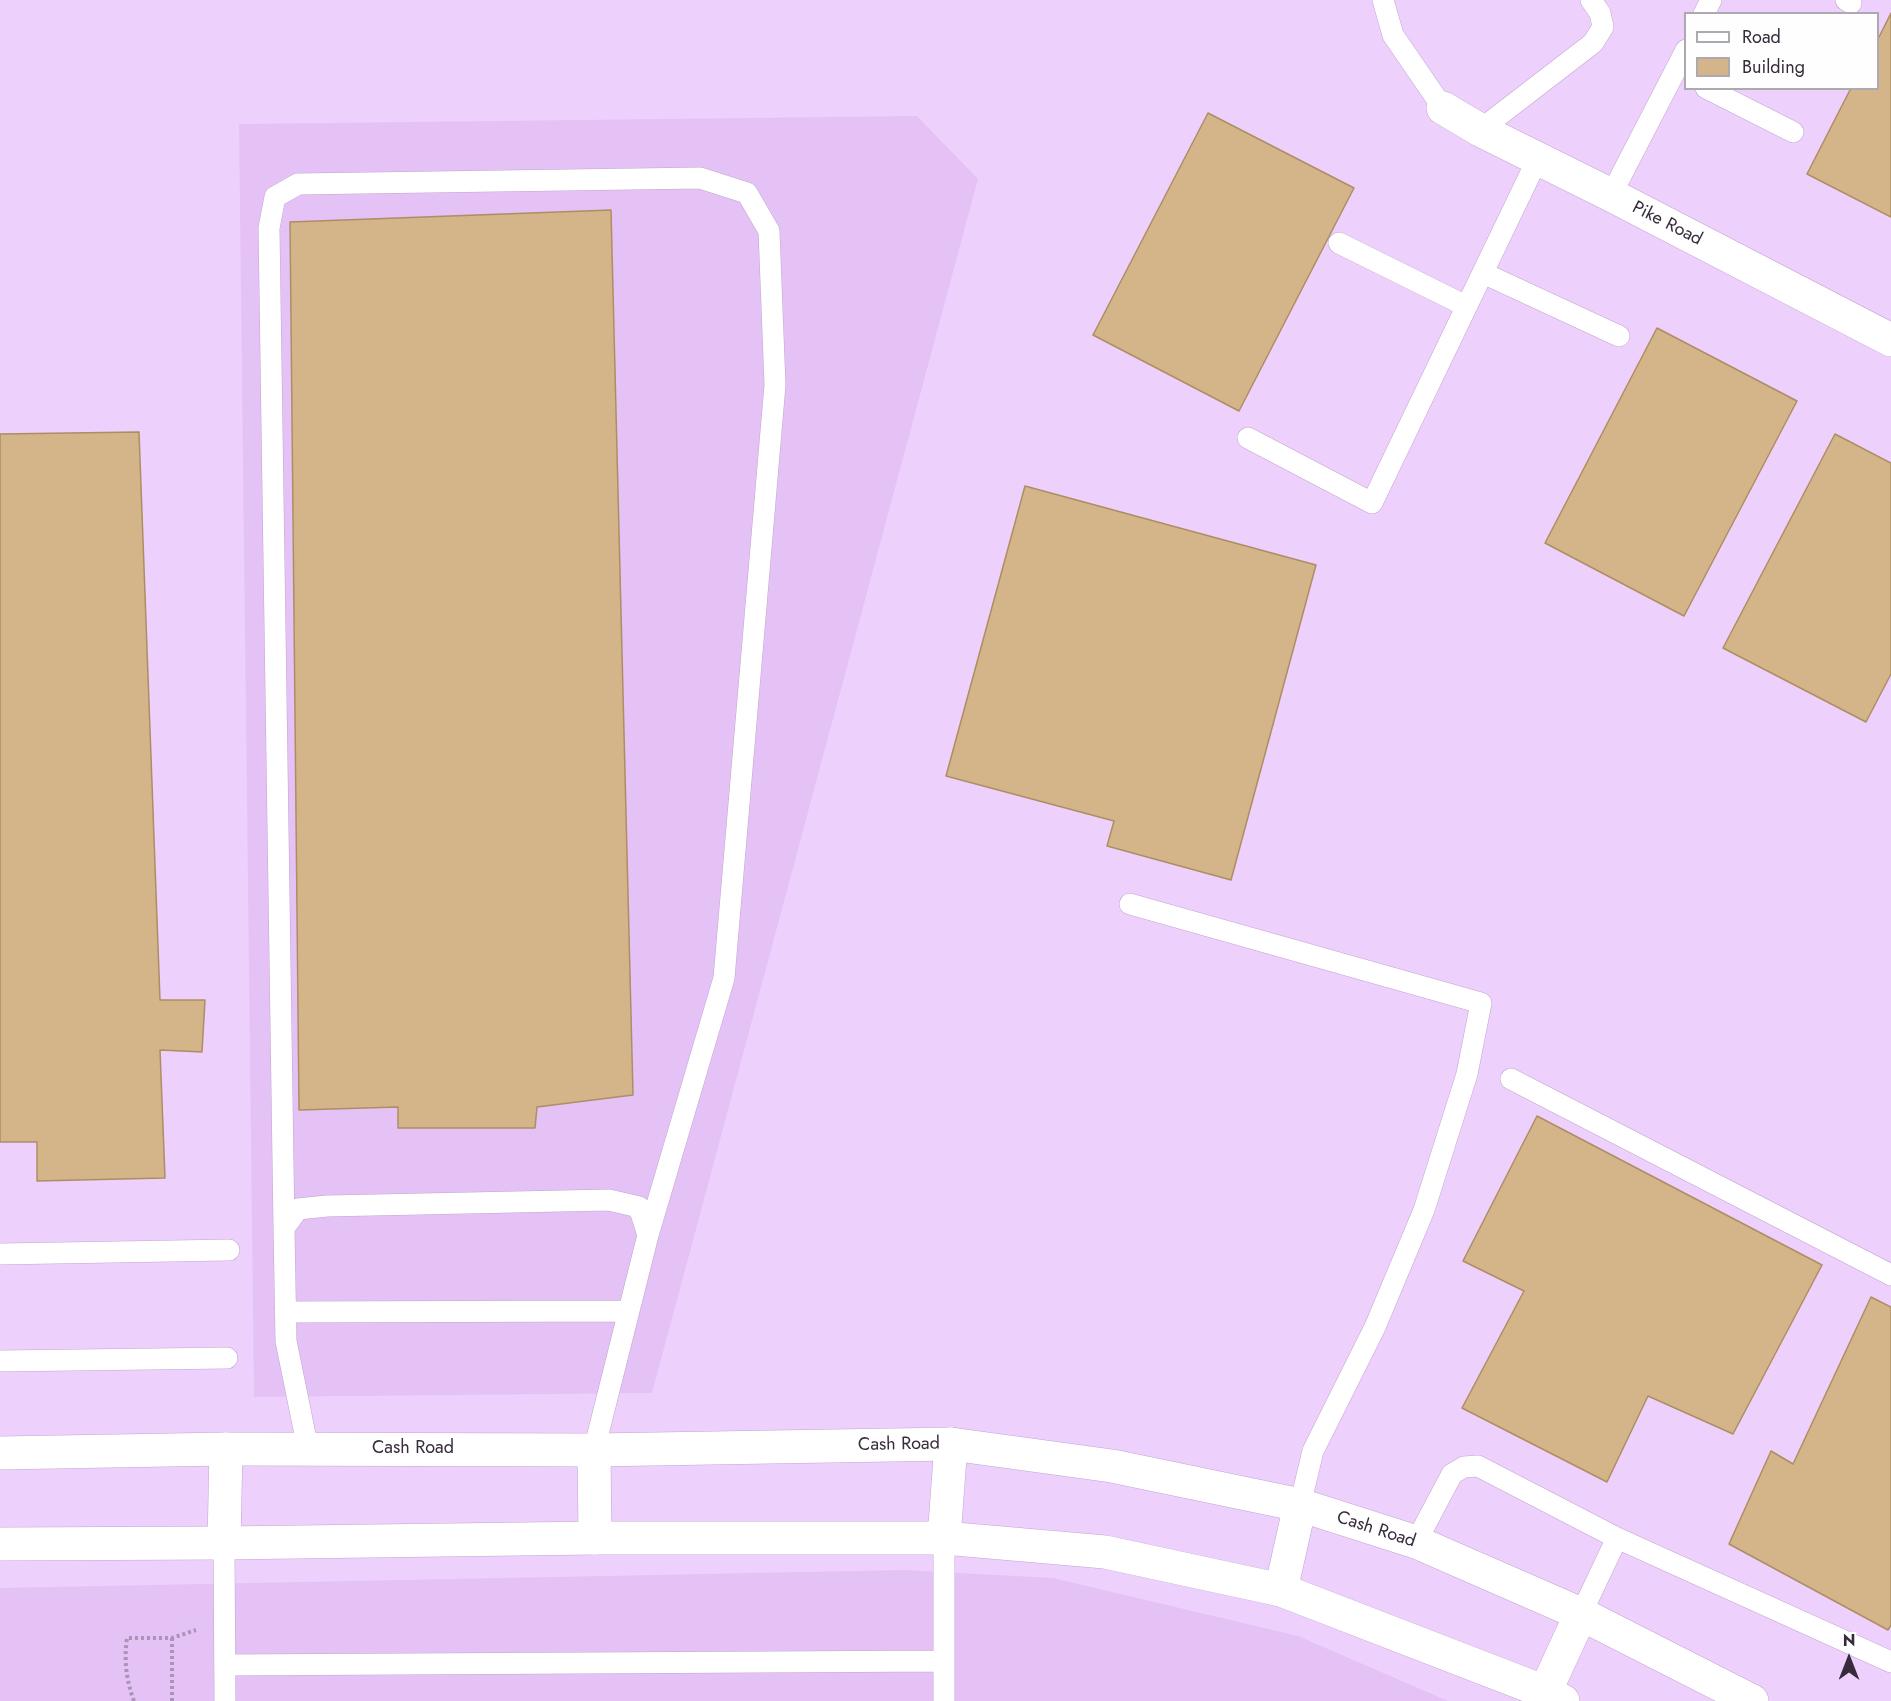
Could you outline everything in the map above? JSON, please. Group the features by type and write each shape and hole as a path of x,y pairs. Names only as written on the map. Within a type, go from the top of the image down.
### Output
{"street":[{"name":"Pike Road","path":"1443,108 1480,130 1891,340"},
{"name":"Cash Road","path":"0,1453 226,1449 594,1450 951,1444 1112,1466 1300,1505 1416,1542 1581,1614 1752,1701"},
{"path":"944,1538 951,1444"},
{"path":"224,1543 226,1449"},
{"path":"594,1450 595,1538"},
{"path":"1281,1590 1300,1505"},
{"path":"0,1544 595,1538 944,1538 1105,1552 1281,1590 1554,1696 1581,1614"}],"lane":[{"path":"1383,0 1393,35 1443,108"},
{"path":"1480,130 1593,43 1603,27 1600,13 1591,0"},
{"path":"1611,195 1680,76 1684,59"},
{"path":"1710,90 1793,132"},
{"path":"1248,438 1372,503 1538,158"},
{"path":"308,1449 286,1341 285,1312 269,228 275,197 298,184 700,178 747,193 769,231 775,385 724,978 648,1234 594,1450"},
{"path":"1339,243 1466,306"},
{"path":"1483,273 1619,336"},
{"path":"1130,904 1481,1003 1467,1074 1424,1210 1375,1327 1313,1451 1300,1505"},
{"path":"1511,1079 1891,1275"},
{"path":"284,1228 298,1209 327,1206 609,1200 639,1207 648,1234"},
{"path":"0,1254 229,1250"},
{"path":"285,1312 628,1311"},
{"path":"0,1361 227,1358"},
{"path":"1416,1542 1452,1474 1464,1467 1478,1466 1617,1538 1891,1662"},
{"path":"944,1538 944,1701"},
{"path":"1581,1614 1617,1538"},
{"path":"224,1543 225,1701"},
{"path":"225,1665 944,1661"}],"path":[{"path":"134,1701 129,1690 125,1659 127,1638 172,1638 205,1627"},
{"path":"172,1638 172,1701"}],"shaded area":[{"path":"917,116 978,179 652,1393 254,1397 239,124"},
{"path":"904,1570 1053,1578 1298,1636 1448,1701 0,1701 0,1588"}],"building":[{"path":"1891,13 1891,217 1807,174 1850,90 1879,90 1879,37"},
{"path":"1208,113 1354,188 1239,411 1093,335"},
{"path":"611,210 633,1095 537,1107 535,1128 398,1128 398,1107 299,1110 290,222"},
{"path":"1657,328 1797,401 1684,616 1545,543"},
{"path":"139,432 160,1000 205,1000 202,1052 160,1050 165,1178 37,1181 37,1142 0,1142 0,434"},
{"path":"1835,434 1891,463 1891,674 1866,722 1723,648"},
{"path":"1025,486 1316,565 1231,880 1107,846 1114,821 946,776"},
{"path":"1537,1116 1822,1265 1733,1434 1648,1396 1607,1482 1462,1408 1524,1291 1463,1261"},
{"path":"1871,1297 1891,1307 1891,1625 1888,1630 1729,1544 1771,1451 1793,1464"}]}
